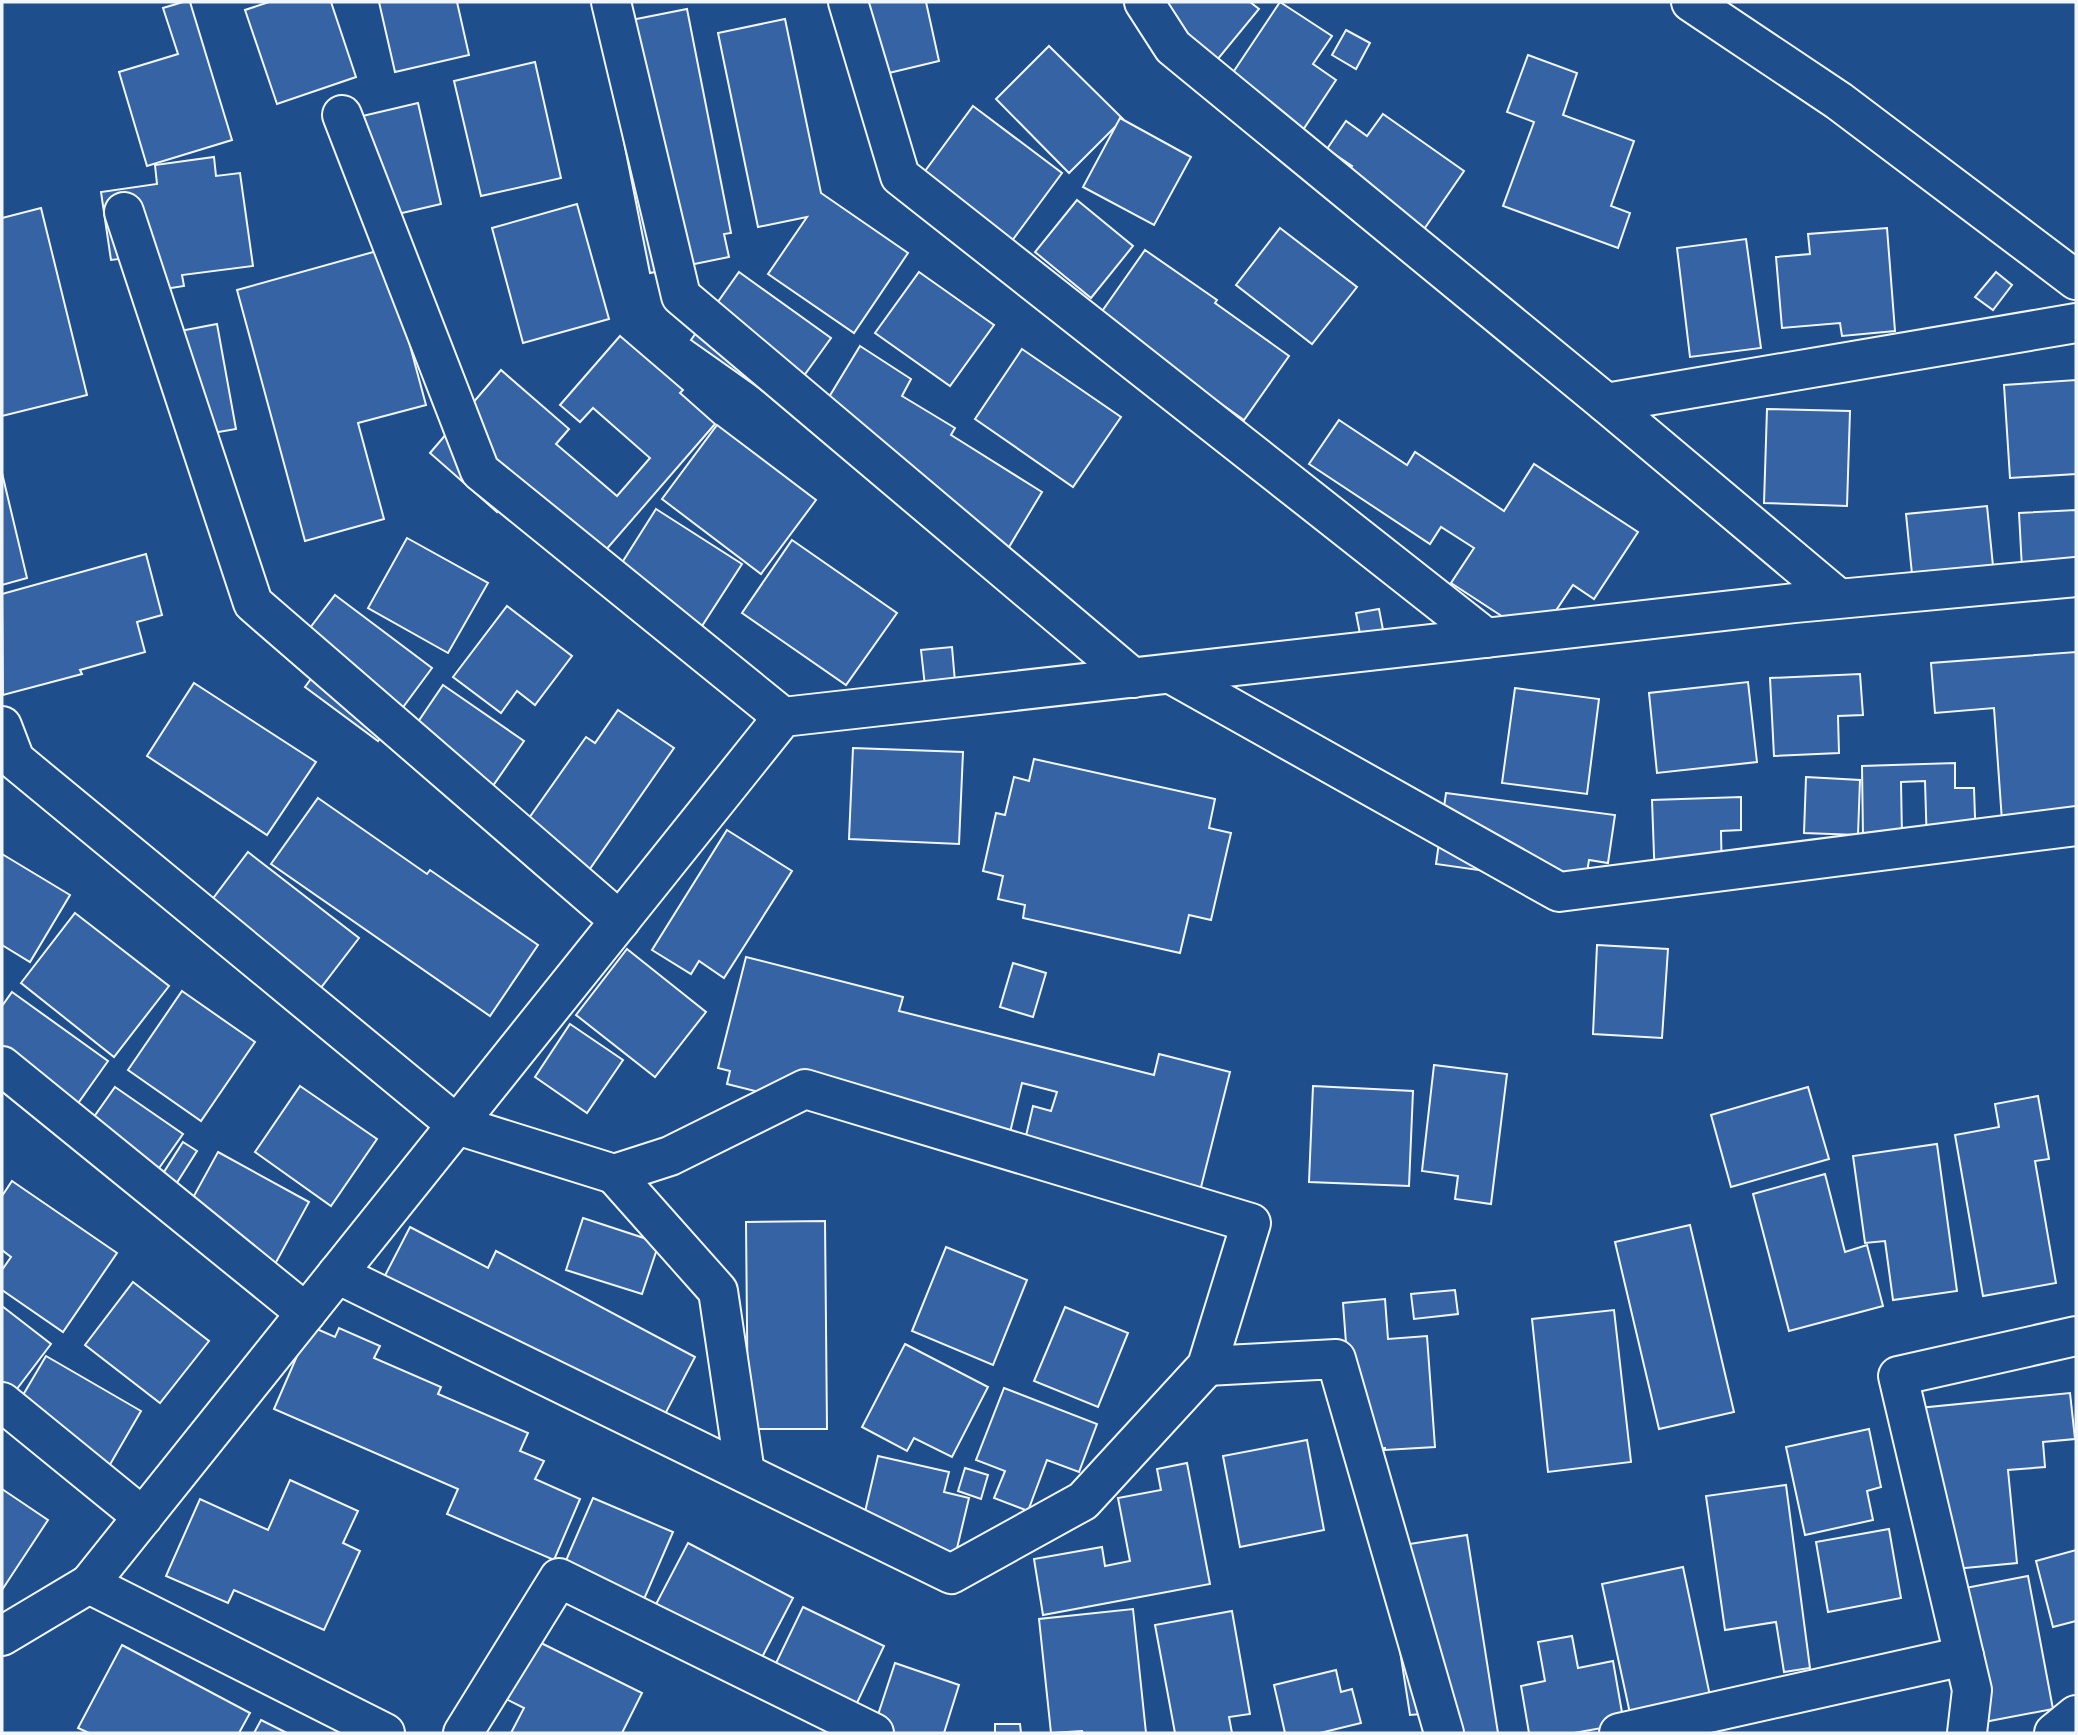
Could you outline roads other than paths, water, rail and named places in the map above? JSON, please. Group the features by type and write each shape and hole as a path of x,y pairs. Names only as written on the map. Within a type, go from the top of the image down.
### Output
{"street":[{"path":"611,2 681,296 1133,678"},
{"path":"848,2 900,176 1486,638"},
{"path":"1144,2 1173,47 1606,403 1838,598"},
{"path":"1691,2 1839,101 2076,280"},
{"path":"342,115 480,471 783,717"},
{"path":"124,212 253,603 620,921"},
{"path":"1606,403 2076,323"},
{"path":"2,1636 89,1584 783,717 1838,598 2076,577"},
{"path":"1171,674 1559,892 2076,827"},
{"path":"2,726 15,760 457,1125 614,1174 718,1291 745,1473"},
{"path":"2,1066 306,1313"},
{"path":"337,1274 951,1574 1083,1501 1208,1366 1251,1223 805,1089 670,1156 614,1174"},
{"path":"1967,1733 1972,1690 1898,1376 2076,1336"},
{"path":"1208,1366 1336,1359 1444,1733"},
{"path":"2,1402 143,1517"},
{"path":"463,1733 558,1578 874,1733"},
{"path":"89,1584 386,1733"},
{"path":"1619,1733 1964,1656"},
{"path":"2054,1733 2076,1715"}]}
